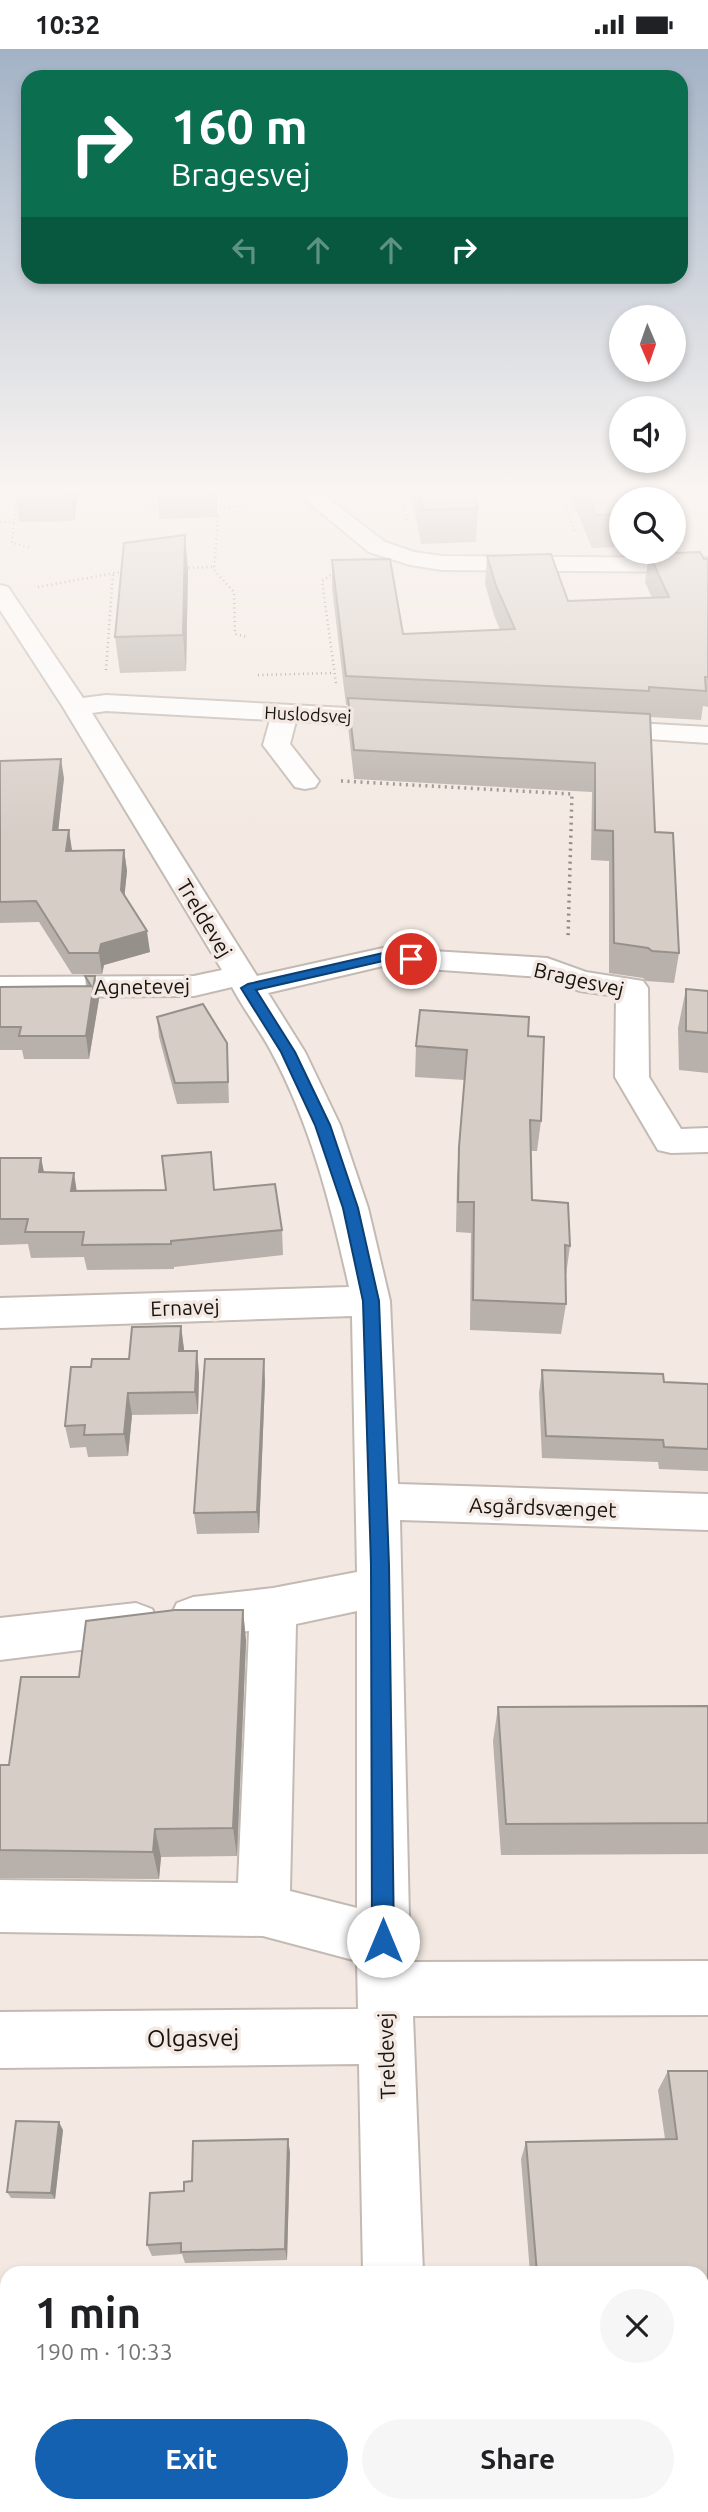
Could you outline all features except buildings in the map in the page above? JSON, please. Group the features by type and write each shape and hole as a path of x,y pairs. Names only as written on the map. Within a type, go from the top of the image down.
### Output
{"street":[{"name":"Treldevej","path":"12,607 91,705 244,982 288,1052 322,1125 350,1208 371,1301 380,1587 384,1989 393,2266"},
{"name":"Huslodsvej","path":"91,705 422,720"},
{"path":"285,713 276,745 305,782"},
{"path":"572,728 708,735"},
{"name":"Bragesvej","path":"244,982 383,957 547,968 580,981 632,988 632,1077 671,1142 708,1140"},
{"name":"Agnetevej","path":"0,987 194,986 244,982"},
{"name":"Ernavej","path":"0,1313 371,1301"},
{"name":"Asgårdsvænget","path":"378,1501 708,1512"},
{"path":"0,1639 273,1608 380,1587"},
{"path":"263,1910 273,1608"},
{"path":"0,1906 263,1910 384,1989 708,1988"},
{"name":"Olgasvej","path":"0,2040 384,1989"}],"path":[{"path":"91,705 104,692 110,607"},
{"path":"234,607 235,634 248,637"},
{"path":"325,607 340,716"},
{"path":"248,675 334,673"},
{"path":"305,782 343,781 572,794 567,961 559,973"}],"route":[{"path":"383,1941 380,1565 371,1301 350,1208 322,1125 288,1052 248,988 383,957 411,959"}]}
